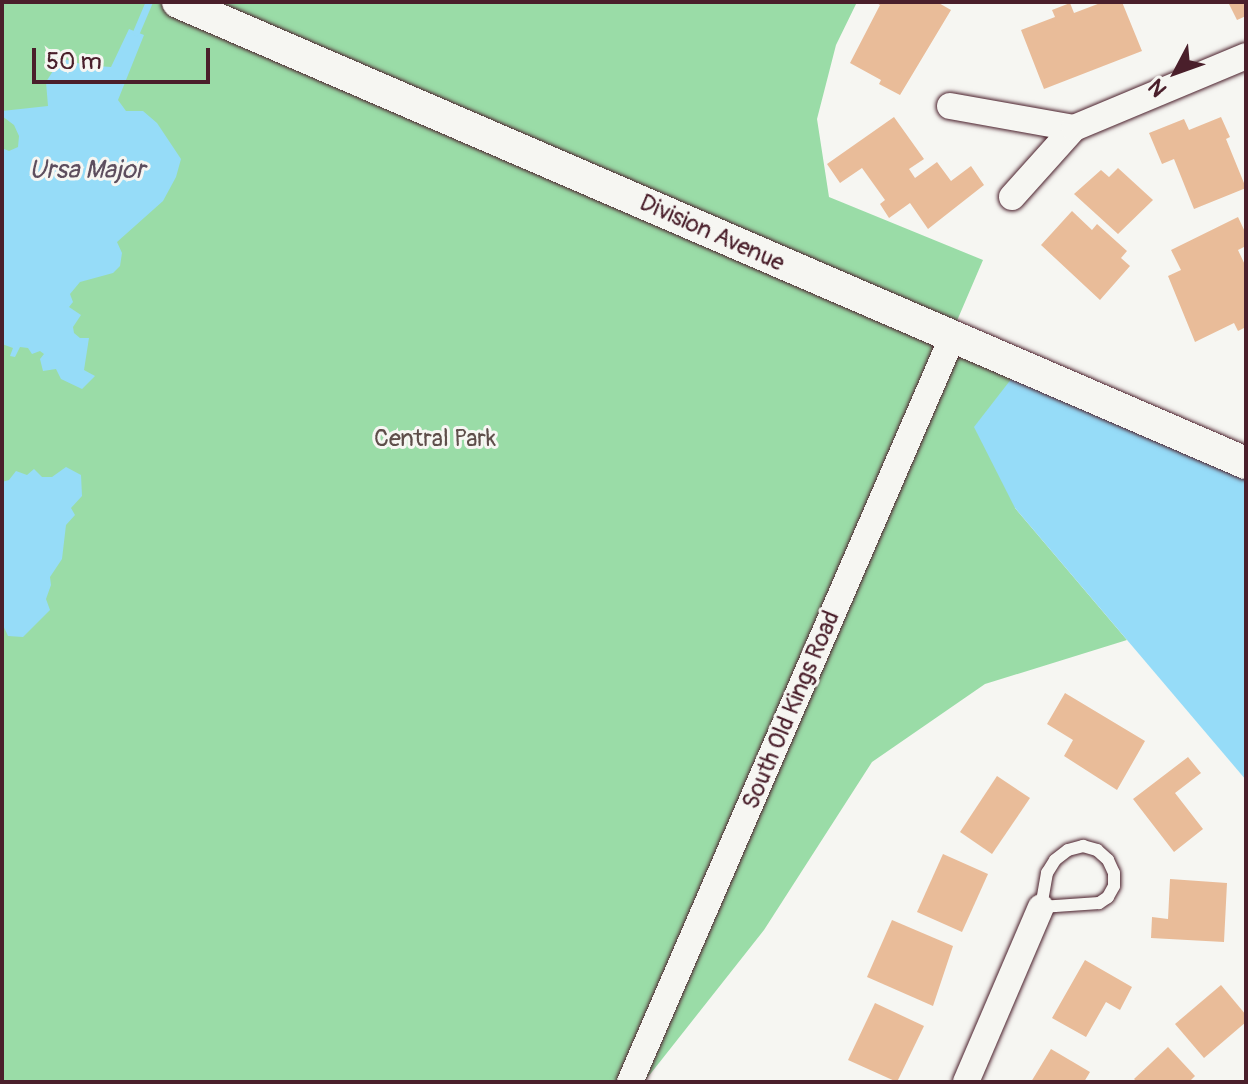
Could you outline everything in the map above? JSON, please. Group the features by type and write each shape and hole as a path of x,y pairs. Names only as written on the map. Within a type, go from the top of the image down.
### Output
{"street":[{"name":"Division Avenue","path":"178,2 1246,463"},
{"path":"1012,197 1074,128 1245,59"},
{"path":"950,106 1074,128"},
{"name":"South Old Kings Road","path":"630,1082 952,338"},
{"path":"966,1082 1041,907"}],"lane":[{"path":"1083,846 1097,850 1108,860 1114,873 1114,886 1108,897 1099,903 1041,907 1047,873 1055,860 1068,850 1083,846"}],"green space":[{"name":"Central Park","path":"2,2 857,2 836,45 817,119 829,197 983,260 631,1082 2,1082"},
{"path":"958,355 1012,378 1015,508 1127,640 985,684 872,762 764,930 644,1082"}],"water":[{"name":"Ursa Major","path":"129,29 144,35 118,100 126,111 143,111 157,123 181,159 176,177 163,201 117,242 122,253 120,266 113,273 80,282 70,294 73,302 69,307 81,315 73,327 74,333 80,338 89,338 84,370 95,376 82,389 61,379 56,369 43,371 40,359 44,354 40,351 32,354 28,348 20,347 15,357 10,356 13,348 2,344 2,148 9,151 18,147 19,136 14,125 2,116 2,111 48,106 46,82 61,58 84,65 111,67"},
{"path":"1012,378 1246,478 1246,780 1015,508 974,427"},
{"path":"66,467 81,475 82,496 71,508 75,515 66,525 62,559 50,577 51,585 46,599 50,610 23,637 8,636 2,623 2,482 9,480 16,471 27,475 34,469 42,477 52,477"}],"building":[{"path":"875,2 937,2 951,10 900,95 850,63 880,5"},
{"path":"1103,2 1122,2 1142,51 1044,89 1021,30 1055,17 1052,10 1070,3 1074,13"},
{"path":"1228,2 1246,2 1246,16 1237,20"},
{"path":"894,117 924,159 909,169 915,178 937,162 951,181 971,166 984,185 928,229 910,203 889,218 880,204 885,200 862,168 840,183 827,164"},
{"path":"1221,117 1230,137 1226,139 1246,188 1194,209 1174,159 1162,164 1149,133 1184,119 1189,130"},
{"path":"1118,168 1153,200 1118,234 1074,194 1101,170 1109,177"},
{"path":"1072,211 1092,230 1097,224 1127,251 1121,258 1130,266 1100,300 1041,245"},
{"path":"1238,217 1246,234 1246,246 1238,250 1246,267 1246,327 1238,331 1234,323 1195,342 1168,276 1181,270 1171,250"},
{"path":"1065,693 1145,741 1117,790 1064,756 1073,740 1047,724"},
{"path":"1188,757 1201,773 1175,793 1203,829 1174,852 1133,799"},
{"path":"997,776 1030,798 992,854 960,832"},
{"path":"943,854 988,874 962,932 917,912"},
{"path":"1170,879 1227,883 1224,942 1151,938 1152,917 1168,919"},
{"path":"892,920 953,946 933,1006 867,977"},
{"path":"1085,960 1132,987 1120,1010 1106,1002 1086,1037 1052,1018"},
{"path":"1221,985 1246,1015 1246,1022 1204,1058 1175,1024"},
{"path":"875,1003 924,1026 897,1082 848,1060"},
{"path":"1168,1047 1195,1076 1189,1082 1137,1082 1134,1079"},
{"path":"1051,1049 1090,1072 1084,1082 1031,1082"}],"waterway":[{"path":"136,32 149,2"}]}
